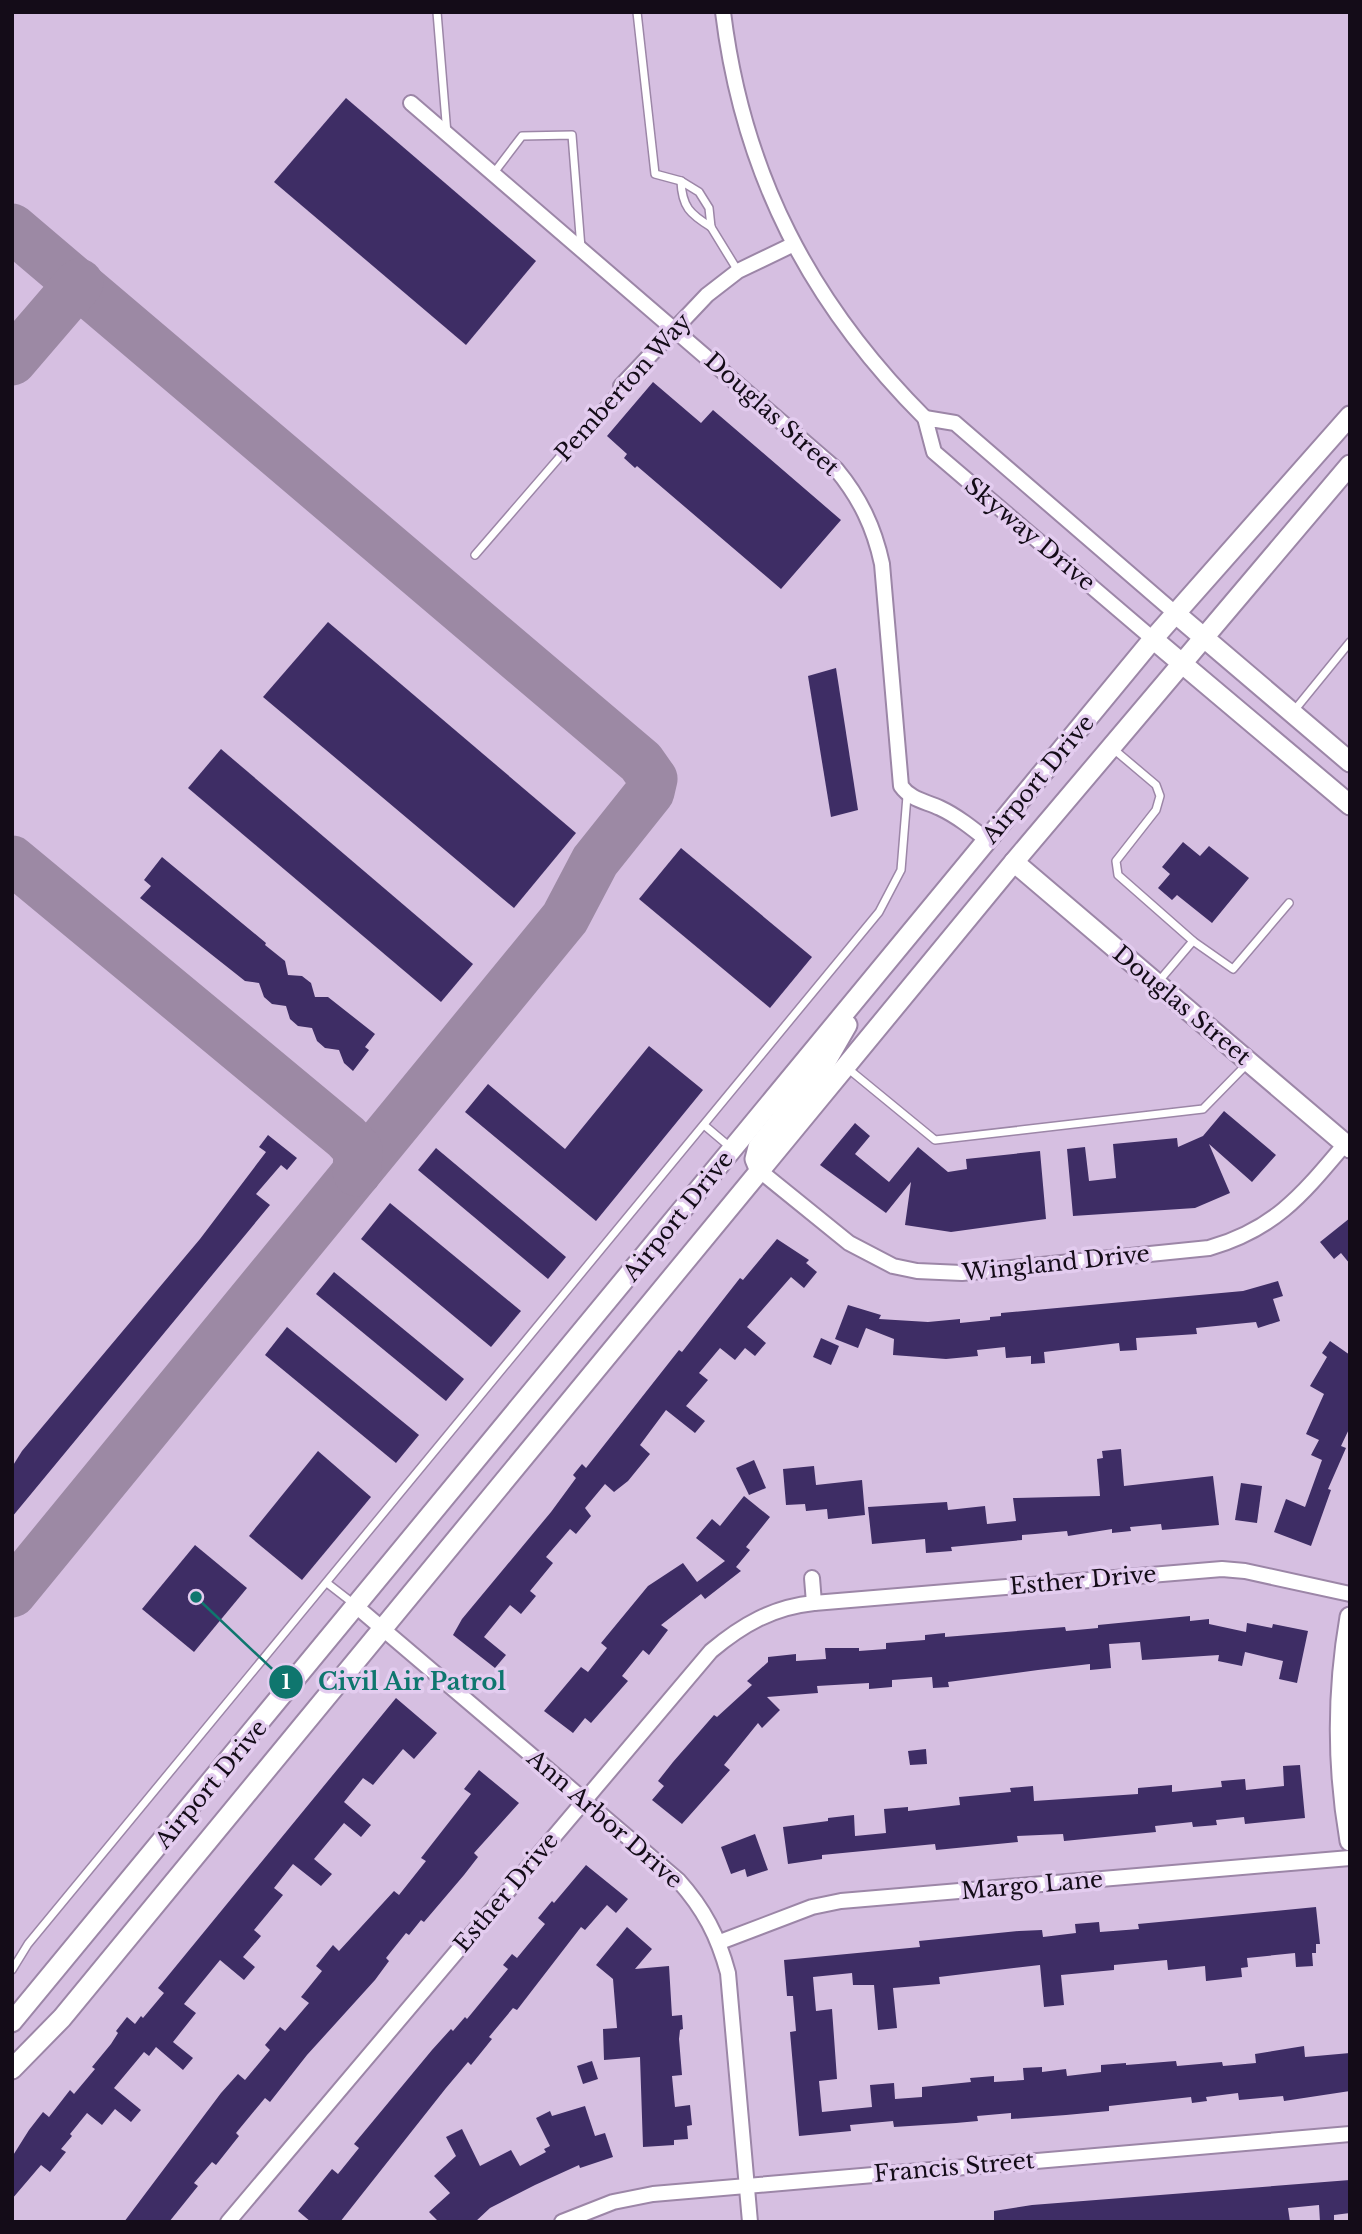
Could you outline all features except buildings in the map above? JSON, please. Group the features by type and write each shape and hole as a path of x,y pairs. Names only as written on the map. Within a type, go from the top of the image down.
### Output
{"main road":[{"name":"Airport Drive","path":"12,2022 1153,639 1350,416"},
{"name":"Airport Drive","path":"12,2069 62,2018 1014,862 1350,465"},
{"path":"1175,613 1350,762"},
{"path":"1153,639 1350,805"},
{"name":"Douglas Street","path":"1014,862 1348,1146"},
{"path":"760,1171 755,1159 758,1147 824,1065 865,990"},
{"path":"1350,1617 1340,1706 1344,1804 1350,1840"}],"street":[{"name":"Skyway Drive","path":"723,12 735,86 746,127 771,197 792,245 851,337 925,418 934,452 1153,639"},
{"name":"Douglas Street","path":"411,103 582,253 674,328 836,468 865,510 882,564 898,775 907,796"},
{"name":"Pemberton Way","path":"621,386 707,295 738,271 792,245"},
{"name":"Skyway Drive","path":"925,418 955,423 1175,613"},
{"path":"907,796 939,807 966,823 987,840"},
{"name":"Wingland Drive","path":"760,1171 849,1243 871,1257 917,1271 962,1273 1209,1248 1237,1240 1282,1214 1348,1146"},
{"name":"Esther Drive","path":"228,2222 711,1651 754,1620 778,1610 814,1603 1222,1569 1245,1571 1350,1594"},
{"path":"812,1578 814,1603"},
{"name":"Ann Arbor Drive","path":"357,1607 678,1880 702,1909 720,1942 728,1972 750,2222"},
{"name":"Margo Lane","path":"720,1942 813,1907 841,1901 1350,1858"},
{"name":"Francis Street","path":"562,2222 613,2202 653,2194 1350,2134"}],"lane":[{"path":"437,12 447,135"},
{"path":"637,12 655,174 681,181 699,192 709,208 711,227 738,271"},
{"path":"493,174 522,136 572,135 582,253"},
{"path":"681,181 682,201 689,214 711,227"},
{"name":"Pemberton Way","path":"475,555 621,386"},
{"path":"1292,713 1350,642"},
{"path":"1111,747 1156,785 1160,796 1156,810 1116,861 1118,875 1193,941 1233,969 1289,903"},
{"path":"12,1970 28,1944 879,912 901,870 907,796"},
{"path":"1156,984 1193,941"},
{"path":"846,1067 936,1140 1203,1109 1249,1062"},
{"path":"704,1125 733,1150"},
{"path":"327,1583 357,1607"}],"taxiway":[{"path":"12,228 641,762 653,779 650,792 595,861 565,918 12,1593"},
{"path":"12,361 79,283"},
{"path":"12,860 346,1137 358,1150 357,1172"}],"place":[{"name":"Civil Air Patrol","path":"196,1597"}]}
